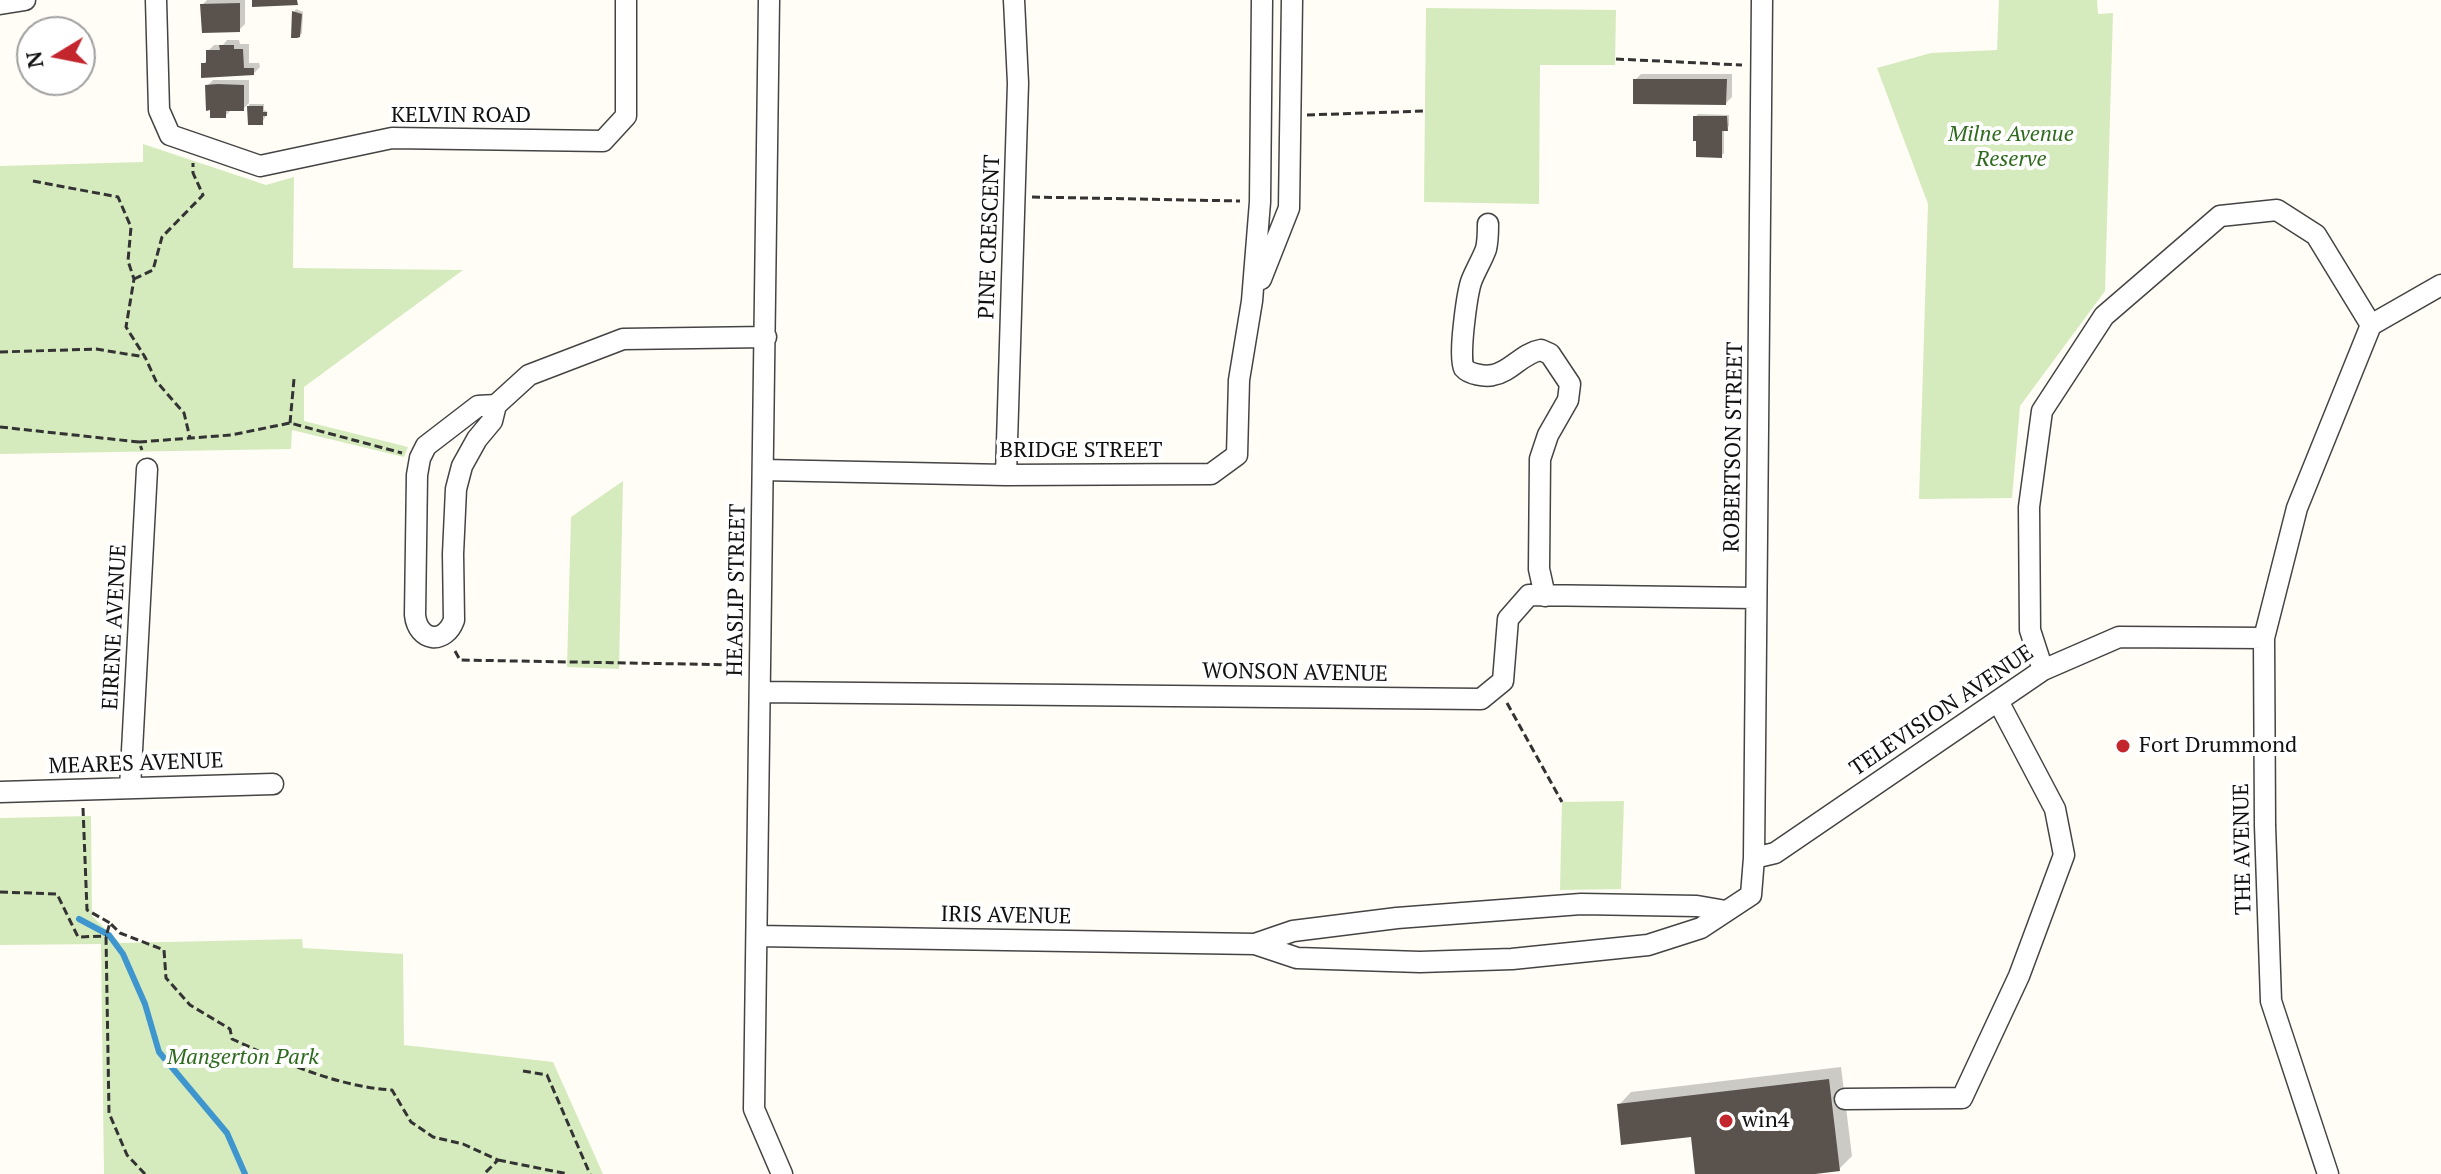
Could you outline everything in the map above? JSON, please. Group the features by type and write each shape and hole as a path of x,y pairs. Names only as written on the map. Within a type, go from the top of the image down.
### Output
{"street":[{"path":"0,4 25,0"},
{"name":"KELVIN ROAD","path":"156,0 159,110 170,135 260,166 392,138 603,141 626,116 626,0"},
{"name":"HEASLIP STREET","path":"769,0 754,1109 782,1174"},
{"name":"PINE CRESCENT","path":"1006,475 1018,83 1014,0"},
{"name":"BRIDGE STREET","path":"763,470 1006,475 1211,474 1237,455 1239,380 1252,301 1260,202 1262,0"},
{"name":"BRIDGE STREET","path":"1252,301 1289,208 1292,0"},
{"name":"ROBERTSON STREET","path":"1751,895 1759,502 1762,0"},
{"path":"2043,670 2030,630 2029,522 2042,411 2104,316 2220,216 2277,210 2316,235 2371,325 2441,285"},
{"path":"1488,224 1485,252 1472,278 1468,295 1462,354 1465,369 1495,375 1523,356 1541,350 1550,354 1570,384 1568,400 1548,435 1540,459 1539,569 1545,596"},
{"name":"THE AVENUE","path":"2328,1174 2271,1001 2265,825 2264,638 2297,508 2371,325"},
{"path":"496,405 478,406 426,446 420,458 417,475 416,625 428,636 438,637 446,633 454,620 456,489 462,466 477,439 492,421 496,405 529,375 623,339 766,337"},
{"name":"EIRENE AVENUE","path":"130,788 147,469"},
{"path":"1498,685 1503,681 1508,619 1529,595 1755,598"},
{"name":"TELEVISION AVENUE","path":"1754,858 1775,853 2043,670 2119,637 2264,638"},
{"name":"WONSON AVENUE","path":"760,692 1481,699 1498,685"},
{"path":"1845,1099 1962,1098 2019,976 2064,855 2055,809 1998,701"},
{"name":"MEARES AVENUE","path":"0,792 273,784"},
{"name":"IRIS AVENUE","path":"757,936 1255,944 1297,958 1420,962 1512,959 1648,945 1701,928 1751,895"},
{"name":"IRIS AVENUE","path":"1255,944 1293,931 1382,920 1581,904 1697,906 1726,911"}],"path":[{"path":"1616,59 1762,66"},
{"path":"1291,115 1425,111"},
{"path":"134,279 153,270 162,237 203,195 193,173 193,143"},
{"path":"33,181 118,197 131,227 128,261 134,279 126,327 156,381 184,413 190,438"},
{"path":"1016,197 1260,202"},
{"path":"0,352 96,349 145,357"},
{"path":"290,423 294,379"},
{"path":"0,427 139,442 231,435 290,423 420,458"},
{"path":"139,442 147,469"},
{"path":"446,633 460,660 760,666"},
{"path":"1498,685 1562,802"},
{"path":"82,789 87,910 110,923 120,933 164,950 166,978 190,1005 230,1029 232,1039 302,1070 392,1090 411,1122 433,1137 463,1144 498,1160 568,1174"},
{"path":"0,892 57,894 78,937 106,936"},
{"path":"110,923 106,936 109,1113 127,1155 145,1174"},
{"path":"523,1071 547,1075 590,1174"},
{"path":"484,1174 498,1160"}],"green space":[{"name":"Milne Avenue Reserve","path":"1999,0 2097,0 2098,14 2113,13 2105,291 2020,406 2012,498 1919,499 1928,204 1877,68 1931,53 1997,50"},
{"path":"1426,8 1616,10 1615,65 1540,65 1539,204 1424,202"},
{"path":"143,144 266,185 294,177 293,268 463,270 304,387 304,421 408,447 404,457 292,430 291,449 0,454 0,166 143,162"},
{"path":"623,481 619,669 567,667 571,517"},
{"path":"1624,801 1621,889 1560,890 1562,802"},
{"name":"Mangerton Park","path":"91,816 92,916 120,943 302,939 303,948 403,954 404,1045 553,1062 603,1174 104,1174 101,944 0,945 0,818"}],"building":[{"path":"252,0 297,0 298,5 252,7"},
{"path":"240,3 240,32 202,33 200,4"},
{"path":"292,11 302,14 300,37 297,38 291,38"},
{"path":"219,45 234,45 234,49 243,49 244,68 254,68 254,75 201,78 201,63 206,63 206,50 220,50"},
{"path":"1633,79 1727,79 1726,105 1633,104"},
{"path":"205,85 244,85 244,111 226,111 226,118 210,118 210,110 206,111"},
{"path":"247,106 263,106 267,116 263,116 263,125 248,125"},
{"path":"1693,116 1727,116 1728,131 1722,131 1722,158 1696,157"},
{"name":"win4","path":"1829,1079 1840,1171 1815,1174 1695,1174 1691,1137 1621,1145 1617,1104"}],"waterway":[{"path":"79,919 109,935 123,954 145,1004 159,1052 227,1133 245,1174"}],"place":[{"name":"Fort Drummond","path":"2123,746"},
{"name":"win4","path":"1726,1121"}]}
